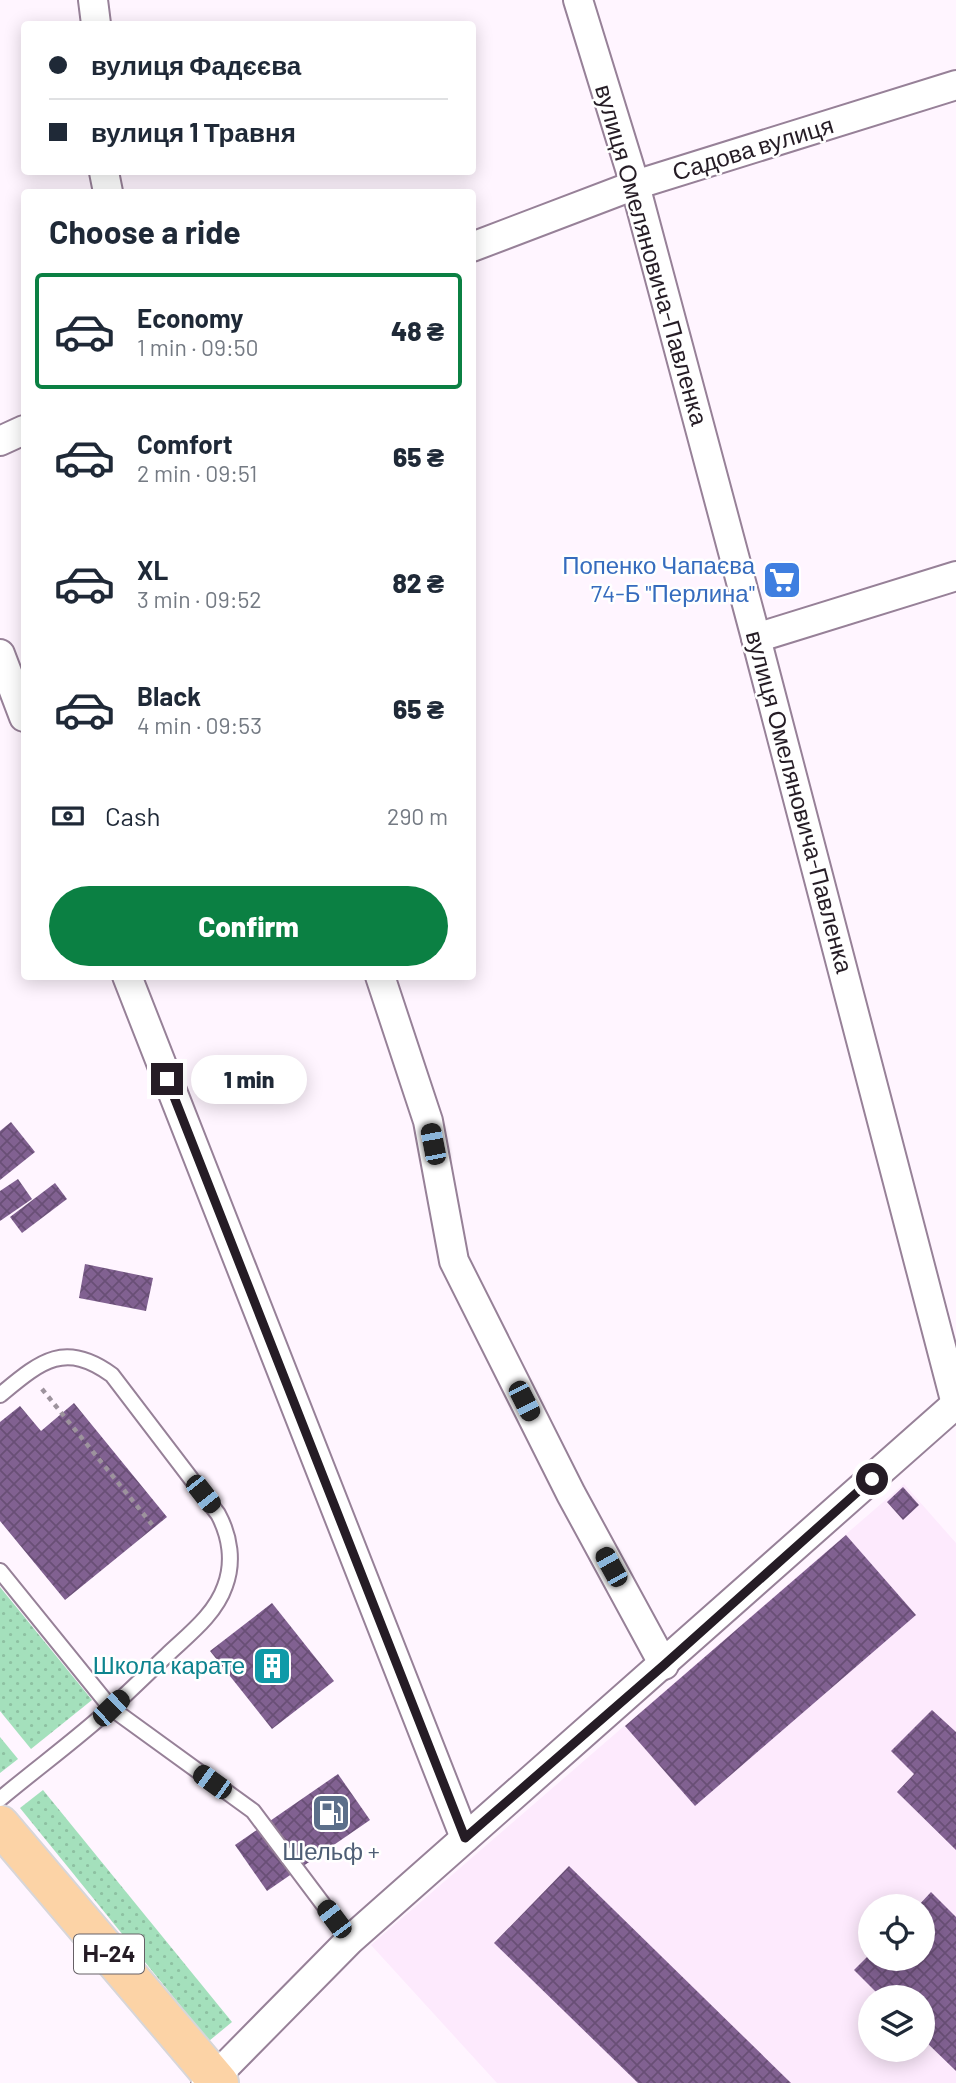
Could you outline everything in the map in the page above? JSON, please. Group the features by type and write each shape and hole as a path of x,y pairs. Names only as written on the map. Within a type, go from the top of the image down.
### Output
{"main road":[{"name":"Н-24","path":"0,1825 213,2081"}],"street":[{"path":"93,0 96,21"},
{"name":"вулиця Омеляновича-Павленка","path":"578,0 635,185 956,1404"},
{"name":"Садова вулиця","path":"476,245 635,185 956,85"},
{"path":"0,441 21,431"},
{"path":"756,638 956,576"},
{"path":"0,654 21,709"},
{"path":"129,980 465,1838"},
{"path":"381,980 428,1121 454,1261 571,1494 664,1665"},
{"path":"213,2081 350,1940 956,1404"}],"lane":[{"path":"0,1395 35,1367 54,1359 75,1357 95,1363 112,1375 218,1514 225,1527 230,1556 229,1571 219,1600 200,1623 111,1708 0,1799"},
{"path":"0,1571 111,1708 253,1811 350,1940"}],"path":[{"path":"28,1372 154,1527"}],"shaded area":[{"path":"904,1484 956,1543 956,2083 497,2083 371,1945"}],"green space":[{"path":"0,1587 92,1700 31,1749 0,1711"},
{"path":"0,1737 18,1759 0,1773"},
{"path":"43,1790 232,2022 209,2041 20,1808"}],"building":[{"path":"11,1122 35,1152 0,1180 0,1131"},
{"path":"18,1179 32,1199 0,1221 0,1191"},
{"path":"55,1183 67,1199 22,1233 10,1217"},
{"path":"85,1264 153,1278 146,1311 79,1298"},
{"path":"74,1403 167,1517 65,1600 0,1521 0,1422 20,1406 41,1431"},
{"path":"903,1487 919,1505 903,1520 887,1502"},
{"path":"846,1535 916,1615 695,1806 625,1726"},
{"name":"Школа карате","path":"272,1603 334,1681 272,1729 210,1651"},
{"path":"932,1710 956,1732 956,1850 897,1792 914,1774 891,1751"},
{"path":"338,1774 370,1820 267,1891 235,1845"},
{"path":"569,1866 791,2083 638,2083 494,1943"},
{"path":"935,1896 956,1917 956,2071 935,2051 935,1985 869,1985 854,1970 858,1966 858,1971 935,1971"}],"place":[{"name":"Попенко Чапаєва 74-Б \"Перлина\"","path":"782,580"},
{"name":"Школа карате","path":"272,1666"},
{"name":"Шельф +","path":"331,1813"}],"route":[{"path":"167,1079 465,1838 872,1479"}]}
